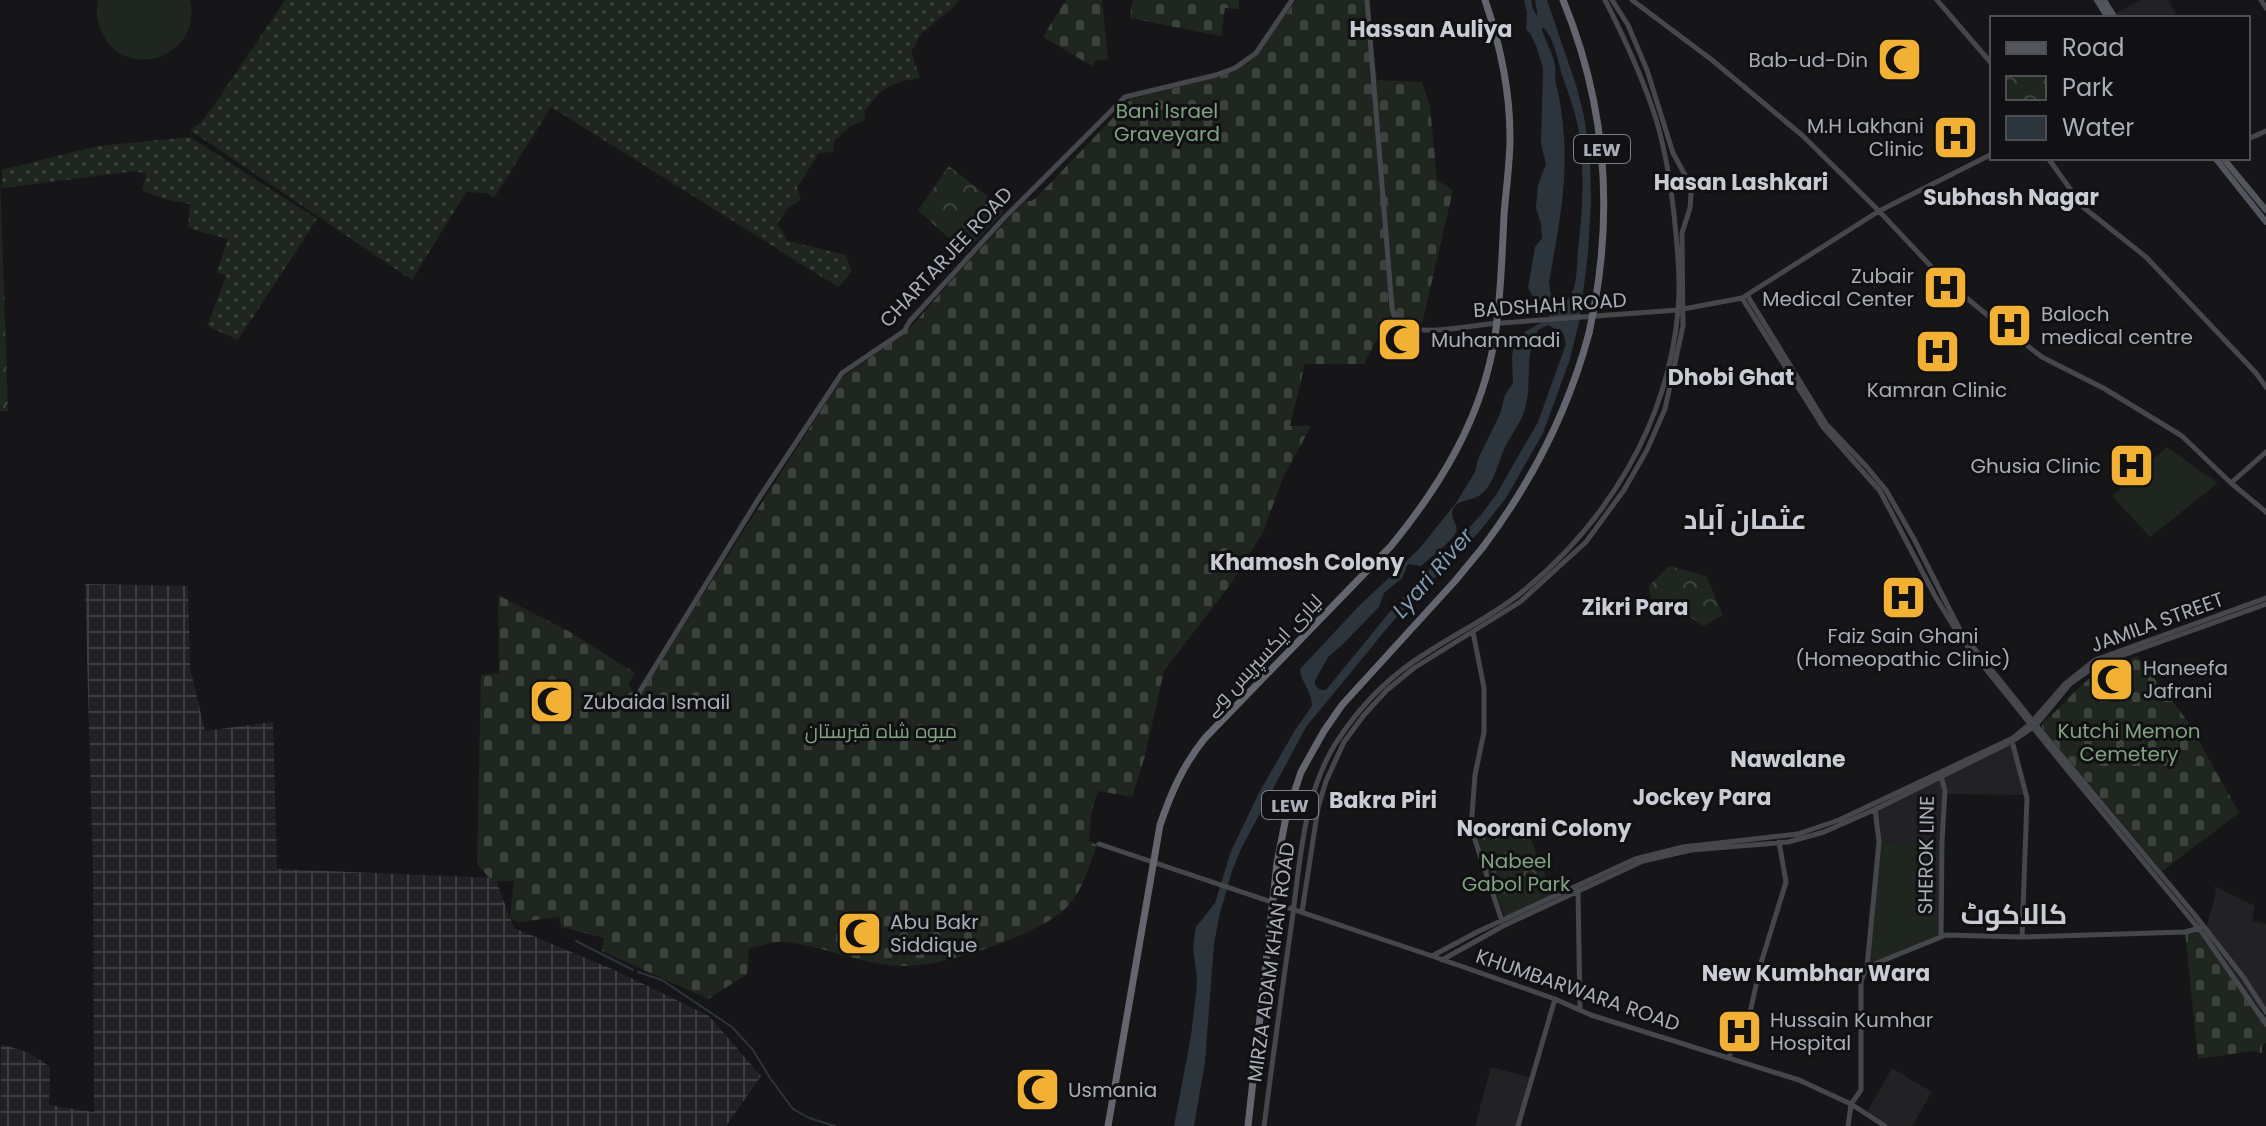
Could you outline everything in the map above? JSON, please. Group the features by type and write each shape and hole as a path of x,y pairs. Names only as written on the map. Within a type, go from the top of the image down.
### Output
{"highway":[{"name":"لیاری ایکسپریس وے","path":"1108,1126 1160,825 1181,773 1205,738 1391,546 1418,513 1462,440 1476,405 1495,339 1510,138 1503,67 1485,0"},
{"name":"LEW","path":"1248,1126 1277,863 1286,817 1301,772 1342,705 1455,581 1509,510 1550,439 1570,393 1589,333 1604,227 1602,149 1587,69 1563,0"}],"main road":[{"name":"CHARTARJEE ROAD","path":"637,696 757,501 842,373 904,331 1005,217 1125,97 1235,68 1256,53 1292,0"},
{"name":"BADSHAH ROAD","path":"1367,0 1392,308 1397,325 1416,330 1681,310 1744,296 1879,211 1990,155"},
{"name":"MIRZA ADAM KHAN ROAD","path":"1264,1126 1310,806 1335,745 1363,707 1397,674 1513,599 1557,560 1591,523 1621,481 1650,426 1668,367 1681,310 1671,187 1653,110 1629,46 1605,0"},
{"name":"MIRZA ADAM KHAN ROAD","path":"1302,912 1318,808 1326,781 1344,742 1365,713 1397,681 1520,602 1586,542 1617,501 1647,450 1665,409 1681,343 1682,233 1690,208 1689,185 1673,153 1662,113 1628,25 1612,0"},
{"path":"1632,0 1771,108 1818,150 1941,277 1991,318 2042,357 2105,389 2182,436 2266,512"},
{"path":"1937,0 1990,62"},
{"path":"2261,0 2266,8"},
{"path":"2049,160 2083,207 2146,257 2266,387"},
{"path":"2217,160 2266,222"},
{"path":"2225,160 2266,210"},
{"path":"1744,296 1823,427 1880,491 1960,637 2237,969 2266,1012"},
{"path":"2231,483 2266,452"},
{"name":"JAMILA STREET","path":"2033,724 2060,689 2087,665 2104,656 2266,601"},
{"path":"1473,632 1484,688 1484,732 1475,775 1471,828 1502,923"},
{"path":"1432,956 1648,854 1683,847 1779,840 1875,806 2012,741 2033,724"},
{"path":"1988,752 2033,724"},
{"path":"2012,741 2027,798 2022,937"},
{"name":"SHEROK LINE","path":"1941,775 1945,791 1941,938"},
{"path":"1848,1126 1851,1104 1861,1090 1861,981 1867,967 1879,842 1875,806"},
{"path":"1729,1057 1751,1008 1761,963 1786,882 1779,840"},
{"name":"KHUMBARWARA ROAD","path":"1099,844 1432,956 1580,1010 1799,1080 1851,1104 1885,1126"},
{"path":"1578,887 1580,1010"},
{"path":"1442,960 1502,923"},
{"path":"1867,967 1946,935 2022,937 2185,932 2201,927"},
{"path":"2201,927 2266,1024"},
{"path":"2231,973 2237,969"},
{"path":"1518,1126 1555,999"}],"shaded area":[{"path":"2140,0 2168,0 2177,16 2114,16"},
{"path":"85,584 188,586 190,668 205,731 273,722 277,869 495,878 514,928 619,972 709,1016 761,1076 726,1126 0,1126 1,1044 30,1053 50,1067 49,1105 94,1112 93,866"},
{"path":"2013,738 2026,795 1945,794 1942,845 1879,842 1875,804"},
{"path":"2214,886 2255,906 2252,921 2266,924 2266,1008 2260,1010 2204,935 2216,893"},
{"path":"1491,1067 1533,1078 1518,1126 1475,1126"},
{"path":"1892,1068 1932,1092 1912,1126 1885,1126 1866,1114"}],"green space":[{"path":"98,0 190,0 191,20 185,36 174,49 159,57 143,60 126,57 112,47 101,30 97,15"},
{"path":"285,0 958,0 922,33 911,52 920,78 894,84 882,92 864,112 865,120 851,126 834,141 833,152 819,153 797,188 801,199 787,209 777,224 788,241 846,255 852,272 838,287 551,107 494,198 486,193 466,192 412,280 190,130 213,107"},
{"path":"1066,0 1102,0 1108,59 1094,61 1092,66 1043,37"},
{"path":"1133,0 1239,0 1239,9 1225,8 1221,36 1130,18"},
{"name":"میوہ شاہ قبرستان","path":"1296,0 1367,0 1377,80 1422,82 1430,107 1437,180 1453,190 1422,324 1399,322 1376,341 1364,364 1305,364 1290,426 1311,426 1283,478 1263,532 1230,585 1164,671 1145,756 1132,797 1098,791 1092,810 1089,841 1097,845 1082,885 1069,905 1038,927 992,947 922,965 874,963 785,942 749,948 747,974 708,999 602,951 604,938 561,927 559,917 519,922 510,919 514,881 492,881 477,864 481,675 499,673 498,595 570,632 635,673 628,685 636,694 649,679 841,379 910,328 1025,201 1036,198 1131,99 1218,77 1257,54"},
{"path":"190,137 317,219 238,340 207,326 226,276 217,272 228,239 188,228 190,204 164,199 142,190 146,174 136,171 2,188 2,170 98,146"},
{"path":"949,166 1005,210 965,253 918,210"},
{"path":"0,172 8,411 0,411"},
{"path":"2167,447 2218,483 2150,537 2112,496"},
{"path":"1669,566 1706,576 1723,615 1702,627 1686,615 1652,604 1649,586"},
{"name":"Kutchi Memon Cemetery","path":"2137,656 2189,723 2239,813 2162,871 2042,728 2042,723 2092,676"},
{"name":"Nabeel Gabol Park","path":"1471,828 1528,832 1555,899 1507,922"},
{"path":"1879,842 1942,845 1941,938 1867,966"},
{"path":"2185,932 2202,932 2266,1018 2266,1043 2262,1045 2262,1053 2253,1051 2198,1059"}],"water":[{"name":"Lyari River","path":"1524,0 1531,0 1538,17 1535,0 1547,0 1576,85 1590,160 1588,253 1580,318 1569,362 1543,433 1506,498 1479,532 1393,621 1306,727 1241,849 1232,871 1214,944 1205,1062 1194,1126 1174,1126 1196,994 1193,946 1196,927 1215,903 1231,851 1260,791 1312,706 1300,669 1358,607 1419,549 1456,503 1475,472 1505,395 1513,383 1514,343 1523,333 1549,318 1548,306 1532,295 1528,288 1535,247 1542,238 1536,208 1538,185 1546,164 1541,144 1543,69 1537,48 1526,29","holes":["1543,27 1552,42 1574,112 1582,157 1582,203 1575,282 1570,296 1559,306 1551,296 1549,282 1564,183 1564,135 1555,66","1548,325 1563,333 1566,344 1538,422 1496,495 1388,614 1326,690 1320,690 1315,681 1328,657 1379,607 1384,593 1402,578 1408,564 1421,566 1451,540 1457,529 1452,515 1455,506 1477,497 1488,486 1523,414 1533,340 1538,330"]}],"waterway":[{"path":"576,941 633,970"},
{"path":"638,972 662,980 732,1027 753,1050 793,1109 835,1126"}],"place":[{"name":"Bab-ud-Din","path":"1899,60"},
{"name":"M.H Lakhani Clinic","path":"1955,137"},
{"name":"Zubair Medical Center","path":"1945,288"},
{"name":"Baloch medical centre","path":"2010,325"},
{"name":"Muhammadi","path":"1400,340"},
{"name":"Kamran Clinic","path":"1937,351"},
{"name":"Ghusia Clinic","path":"2132,466"},
{"name":"Faiz Sain Ghani (Homeopathic Clinic)","path":"1903,597"},
{"name":"Haneefa Jafrani","path":"2112,679"},
{"name":"Zubaida Ismail","path":"552,702"},
{"name":"Abu Bakr Siddique","path":"859,934"},
{"name":"Hussain Kumhar Hospital","path":"1739,1031"},
{"name":"Usmania","path":"1037,1090"}],"district":[{"name":"Hassan Auliya","path":"1431,29"},
{"name":"Hasan Lashkari","path":"1741,182"},
{"name":"Subhash Nagar","path":"2011,197"},
{"name":"Dhobi Ghat","path":"1731,377"},
{"name":"عثمان آباد","path":"1745,519"},
{"name":"Khamosh Colony","path":"1307,562"},
{"name":"Zikri Para","path":"1635,607"},
{"name":"Nawalane","path":"1788,759"},
{"name":"Jockey Para","path":"1702,797"},
{"name":"Bakra Piri","path":"1383,800"},
{"name":"Noorani Colony","path":"1544,828"},
{"name":"کالاکوٹ","path":"2014,914"},
{"name":"New Kumbhar Wara","path":"1816,973"}],"park label":[{"name":"Bani Israel Graveyard","path":"1167,122"}]}
